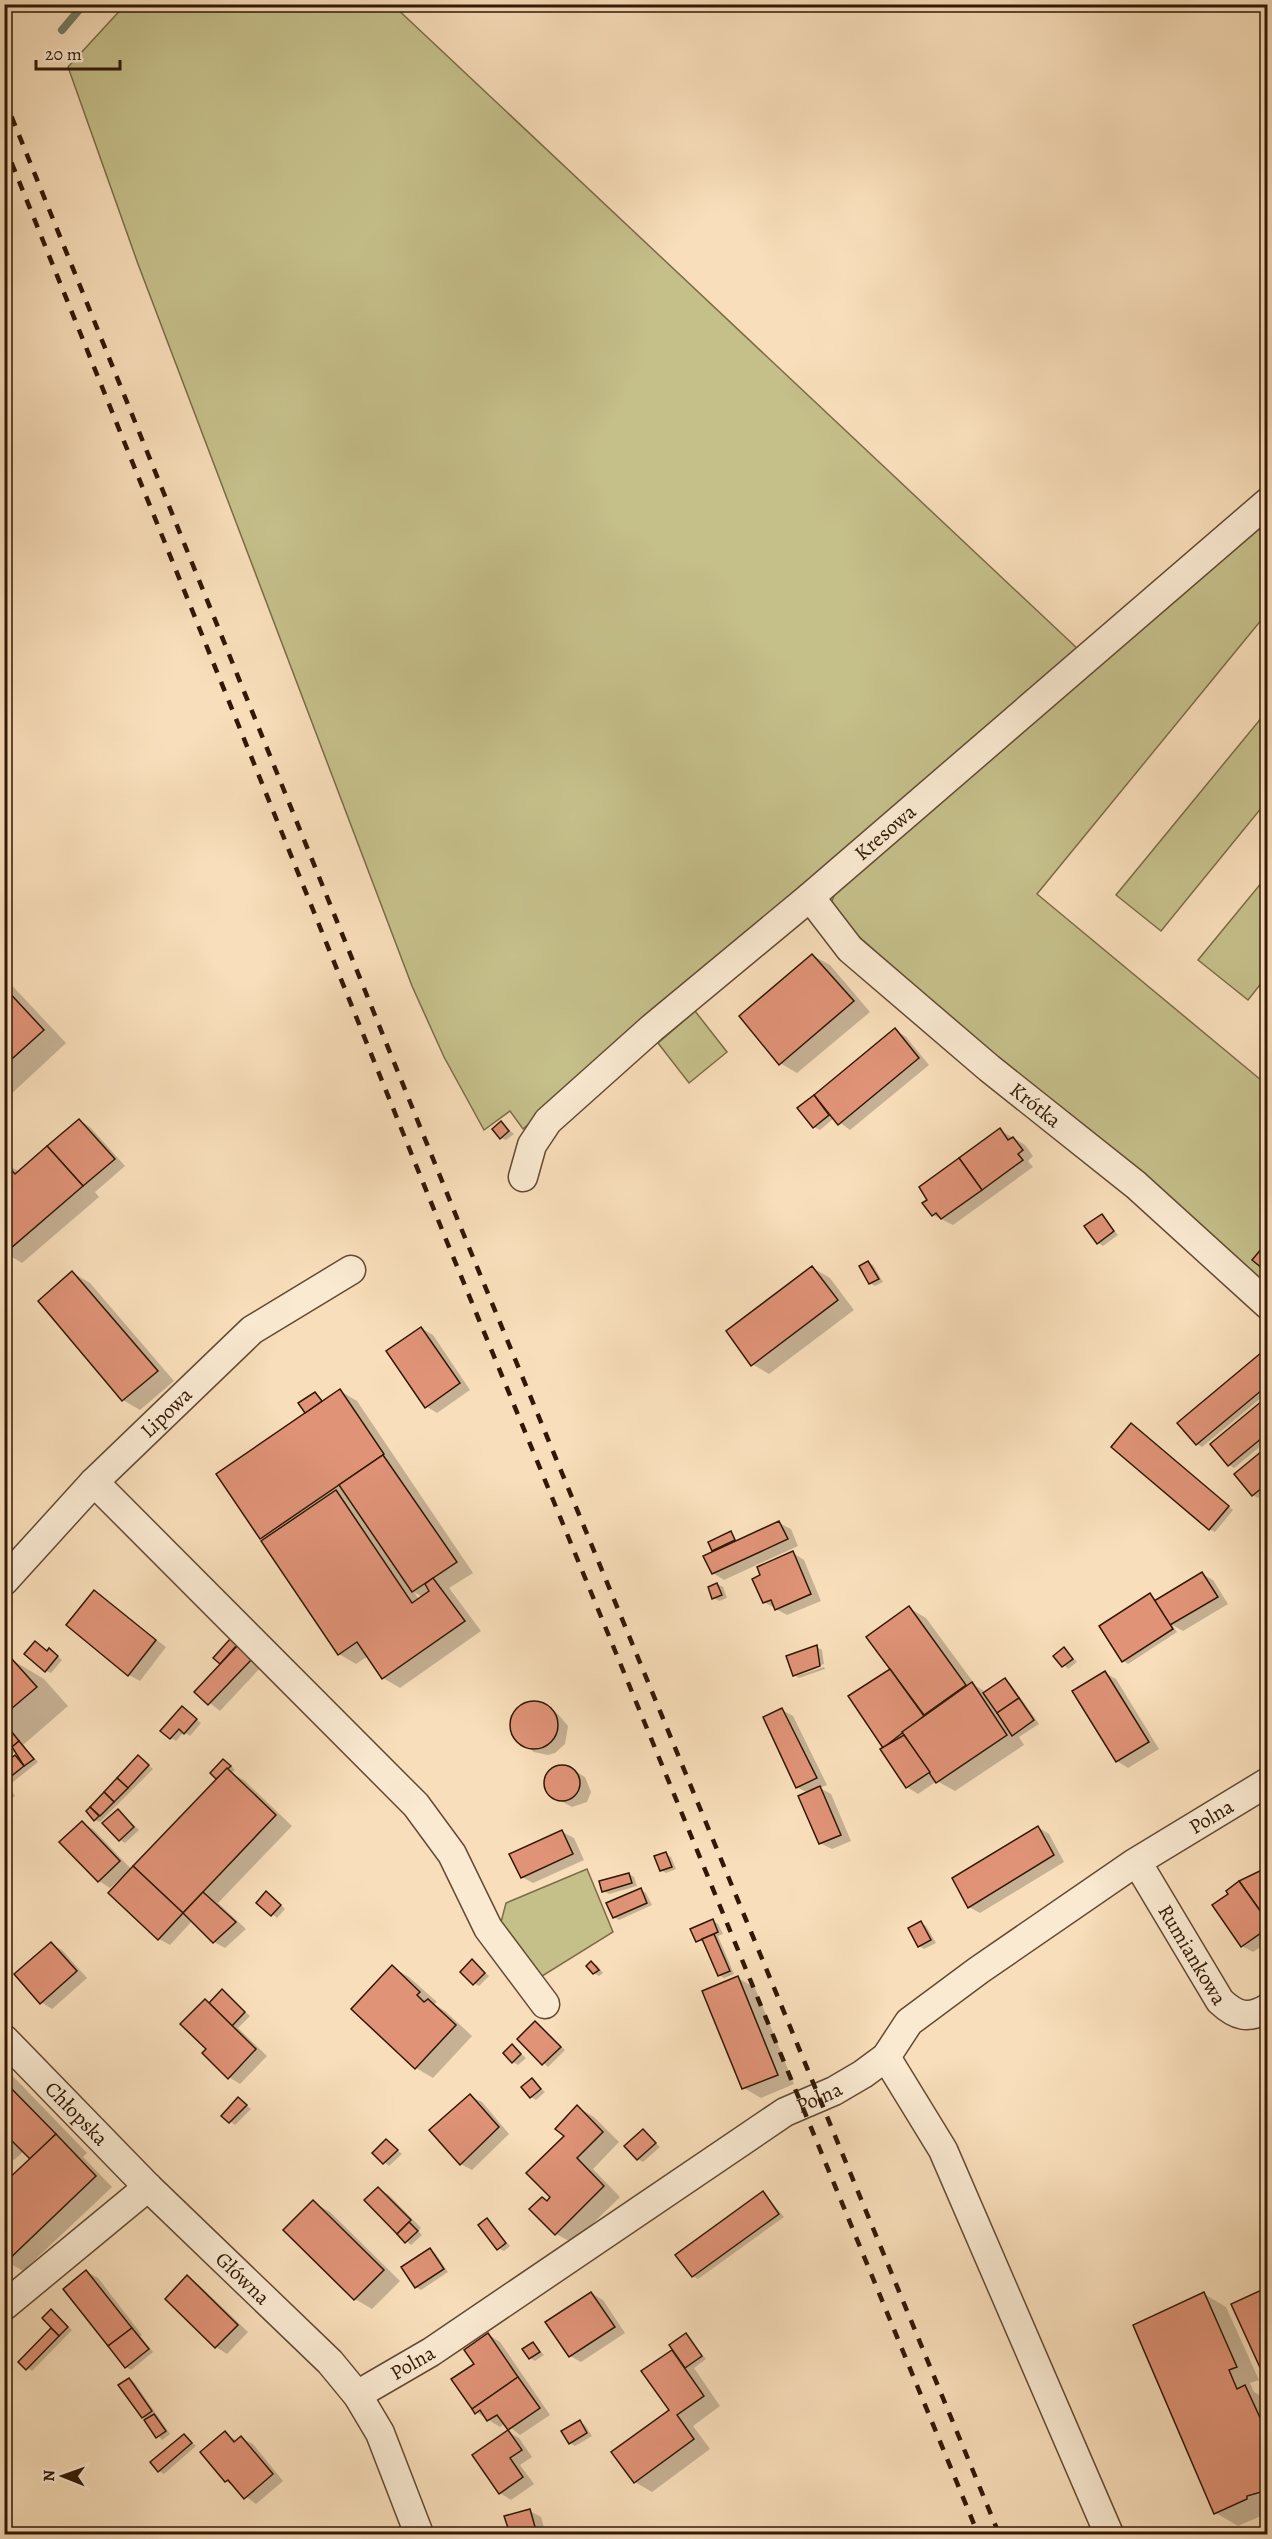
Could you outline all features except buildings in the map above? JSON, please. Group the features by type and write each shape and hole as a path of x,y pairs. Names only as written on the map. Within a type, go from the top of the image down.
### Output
{"street":[{"name":"Kresowa","path":"523,1178 532,1144 548,1121 652,1028 810,897 1268,502"},
{"name":"Krótka","path":"810,897 850,949 989,1068 1136,1185 1268,1305"},
{"name":"Lipowa","path":"4,1581 94,1482 252,1330 351,1270"},
{"path":"94,1482 416,1805 452,1854 488,1928 545,2004"},
{"name":"Polna","path":"358,2396 431,2352 785,2112 834,2091 886,2057 909,2022 979,1970 1137,1862 1268,1782"},
{"name":"Rumiankowa","path":"1137,1862 1220,2001 1232,2012 1244,2016 1256,2015 1268,2008"},
{"name":"Chłopska","path":"4,2039 148,2187"},
{"path":"886,2057 943,2150 1109,2535"},
{"path":"4,2306 148,2187"},
{"name":"Główna","path":"148,2187 330,2362 358,2396 380,2433 419,2535"}],"shaded area":[{"path":"125,5 393,5 1080,651 723,954 523,1129 510,1111 484,1130 444,1057 412,986 138,264 68,67"},
{"path":"1267,517 1267,613 1037,894 1267,1085 1267,1296 839,919 832,901 838,886"},
{"path":"1267,711 1267,801 1161,931 1116,895"},
{"path":"1267,876 1267,976 1248,1000 1198,960"},
{"path":"695,1011 727,1052 689,1083 658,1043"},
{"path":"587,1869 613,1932 539,1978 501,1922 506,1903"}],"waterway":[{"path":"62,30 84,4"}],"railway":[{"path":"4,98 461,1228 999,2534"},
{"path":"4,144 445,1237 978,2534"}]}
